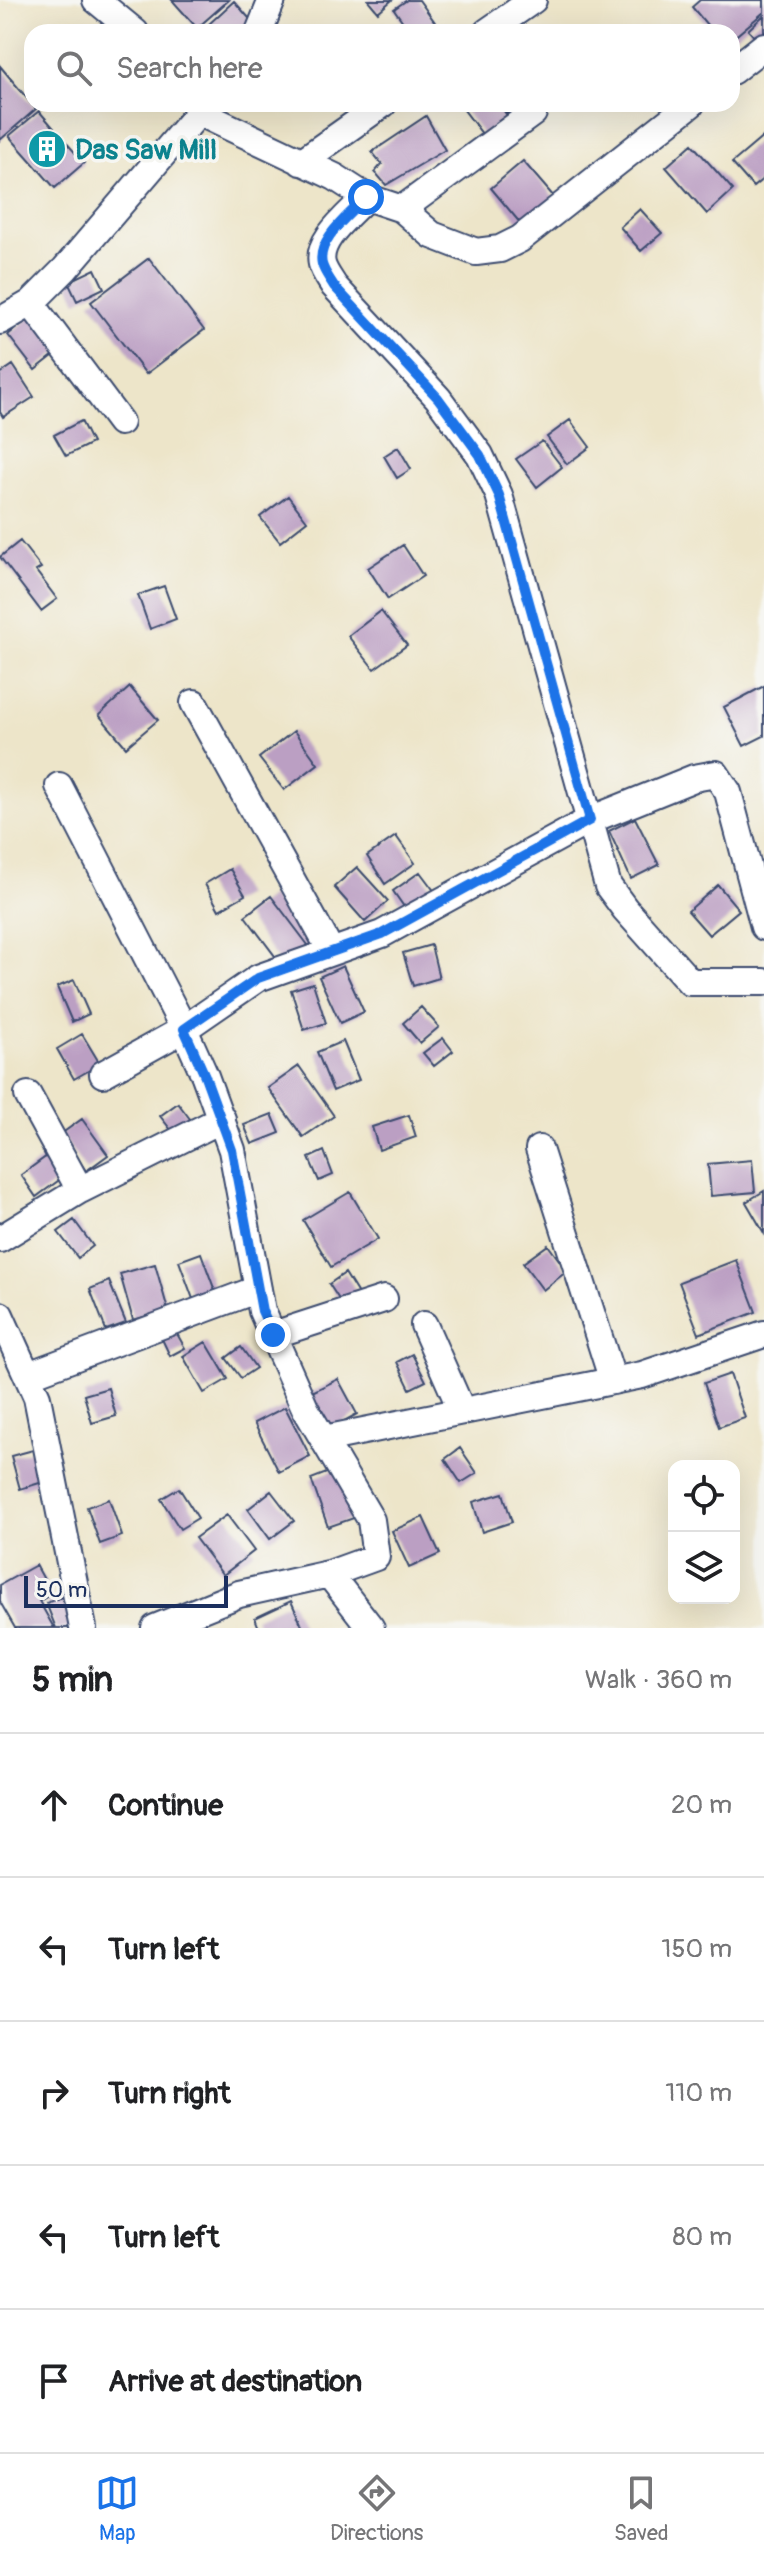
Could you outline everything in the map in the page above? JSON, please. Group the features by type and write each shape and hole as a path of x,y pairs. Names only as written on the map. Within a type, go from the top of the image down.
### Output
{"street":[{"path":"96,0 125,24"},
{"path":"262,24 272,0"},
{"path":"498,24 533,0"},
{"path":"740,65 764,46"},
{"path":"0,321 31,303 197,112"},
{"path":"210,112 335,177 366,197 402,209 432,235 476,252 500,249 520,239 681,112"},
{"path":"301,162 372,112"},
{"path":"402,209 533,113"},
{"path":"366,197 328,238 320,253 322,267 334,286 438,398 480,455 499,495 608,886 690,982 764,982"},
{"path":"31,303 120,422"},
{"path":"194,703 331,951"},
{"path":"103,1074 184,1029 258,978 382,934 590,820 694,778 716,774 728,792 764,927"},
{"path":"59,786 184,1029 222,1119 232,1150 262,1311 305,1408 371,1520 376,1557 329,1574 239,1594 155,1628"},
{"path":"28,1095 80,1190"},
{"path":"0,1239 80,1190 222,1119"},
{"path":"539,1149 613,1381"},
{"path":"28,1375 258,1289"},
{"path":"273,1335 384,1299"},
{"path":"0,1315 37,1397 83,1628"},
{"path":"424,1325 462,1411"},
{"path":"324,1439 642,1375 764,1334"},
{"path":"329,1574 371,1628"}],"building":[{"path":"172,0 229,0 202,24 193,24"},
{"path":"368,0 392,0 378,12"},
{"path":"407,0 419,0 436,24 404,24 394,9"},
{"path":"700,0 764,0 764,12 740,32 740,24 706,24 692,7"},
{"path":"234,1 254,24 209,24"},
{"path":"764,15 764,37 759,42 748,30"},
{"path":"0,66 24,95 24,112 33,112 0,140"},
{"name":"Das Saw Mill","path":"40,112 84,163 55,188 9,136"},
{"path":"466,112 505,112 508,117 483,135"},
{"path":"426,116 445,150 386,185 375,172 382,164 372,152"},
{"path":"764,136 764,178 753,187 732,163"},
{"path":"692,144 733,190 707,214 666,167"},
{"path":"523,161 554,197 521,224 491,188"},
{"path":"640,209 662,233 641,251 620,227"},
{"path":"149,258 204,330 146,374 91,302"},
{"path":"95,269 104,288 77,301 68,282"},
{"path":"32,316 59,351 35,370 8,335"},
{"path":"13,365 34,397 3,417 0,412 0,374"},
{"path":"570,420 590,447 567,464 547,437"},
{"path":"81,421 92,443 66,456 54,435"},
{"path":"542,441 562,467 537,487 516,459"},
{"path":"398,447 411,469 397,478 384,456"},
{"path":"288,496 307,521 280,542 260,517"},
{"path":"20,541 41,568 36,571 57,599 41,611 0,557"},
{"path":"403,545 423,576 388,599 368,568"},
{"path":"164,586 176,619 150,629 138,595"},
{"path":"381,611 407,645 374,669 348,636"},
{"path":"764,686 764,736 744,746 724,707"},
{"path":"130,687 158,720 126,747 99,715"},
{"path":"294,731 318,764 284,790 259,758"},
{"path":"635,818 659,865 631,879 609,831"},
{"path":"396,836 415,863 385,884 367,856"},
{"path":"357,867 388,901 365,922 334,887"},
{"path":"230,869 245,895 219,910 205,884"},
{"path":"420,872 435,892 407,911 393,891"},
{"path":"718,885 739,910 709,935 688,911"},
{"path":"271,896 308,945 281,964 245,916"},
{"path":"431,945 439,978 413,986 403,953"},
{"path":"343,966 364,1012 340,1023 319,977"},
{"path":"74,980 89,1014 72,1022 57,987"},
{"path":"313,983 326,1023 304,1030 291,990"},
{"path":"421,1007 439,1027 420,1043 403,1023"},
{"path":"82,1034 100,1064 74,1079 57,1049"},
{"path":"443,1038 453,1051 434,1066 423,1053"},
{"path":"343,1041 359,1080 333,1091 317,1052"},
{"path":"299,1066 334,1116 303,1137 268,1088"},
{"path":"178,1103 193,1123 176,1136 160,1116"},
{"path":"272,1114 280,1133 252,1144 244,1125"},
{"path":"409,1115 416,1137 379,1150 372,1127"},
{"path":"82,1119 108,1155 86,1171 61,1134"},
{"path":"324,1151 333,1175 319,1181 309,1158"},
{"path":"47,1156 62,1178 36,1197 21,1175"},
{"path":"752,1160 755,1192 711,1196 708,1164"},
{"path":"764,1191 764,1233 746,1202"},
{"path":"350,1192 378,1239 331,1267 303,1220"},
{"path":"74,1220 93,1246 78,1258 58,1232"},
{"path":"548,1245 567,1271 543,1290 523,1263"},
{"path":"201,1253 215,1291 193,1299 179,1261"},
{"path":"736,1260 756,1312 699,1334 679,1282"},
{"path":"155,1264 168,1310 133,1320 120,1274"},
{"path":"345,1273 358,1294 342,1304 329,1284"},
{"path":"109,1281 126,1323 106,1330 90,1289"},
{"path":"176,1332 185,1348 170,1356 162,1339"},
{"path":"206,1342 228,1379 204,1393 183,1356"},
{"path":"241,1347 256,1368 241,1378 226,1358"},
{"path":"412,1354 426,1381 410,1389 397,1362"},
{"path":"730,1374 745,1418 719,1427 704,1383"},
{"path":"338,1379 357,1414 324,1432 304,1396"},
{"path":"108,1388 116,1416 92,1423 84,1395"},
{"path":"285,1407 310,1456 279,1472 254,1423"},
{"path":"460,1448 477,1473 461,1483 445,1459"},
{"path":"37,1449 46,1481 20,1489 11,1456"},
{"path":"337,1469 354,1518 328,1527 311,1479"},
{"path":"179,1488 198,1518 180,1529 161,1499"},
{"path":"271,1491 294,1521 270,1539 248,1509"},
{"path":"503,1493 512,1522 482,1532 473,1502"},
{"path":"109,1499 122,1536 100,1544 87,1507"},
{"path":"227,1515 254,1551 223,1575 195,1538"},
{"path":"423,1517 440,1554 409,1568 392,1531"},
{"path":"36,1565 52,1594 39,1601 54,1628 15,1628 0,1602 0,1585"},
{"path":"62,1597 74,1628 56,1628 46,1603"},
{"path":"291,1601 303,1628 259,1628 255,1618"}],"place":[{"name":"Das Saw Mill","path":"47,149"}],"route":[{"path":"273,1335 262,1311 232,1150 184,1029 258,978 382,934 590,820 499,495 480,455 438,398 334,286 322,267 320,253 328,238 366,197"}]}
